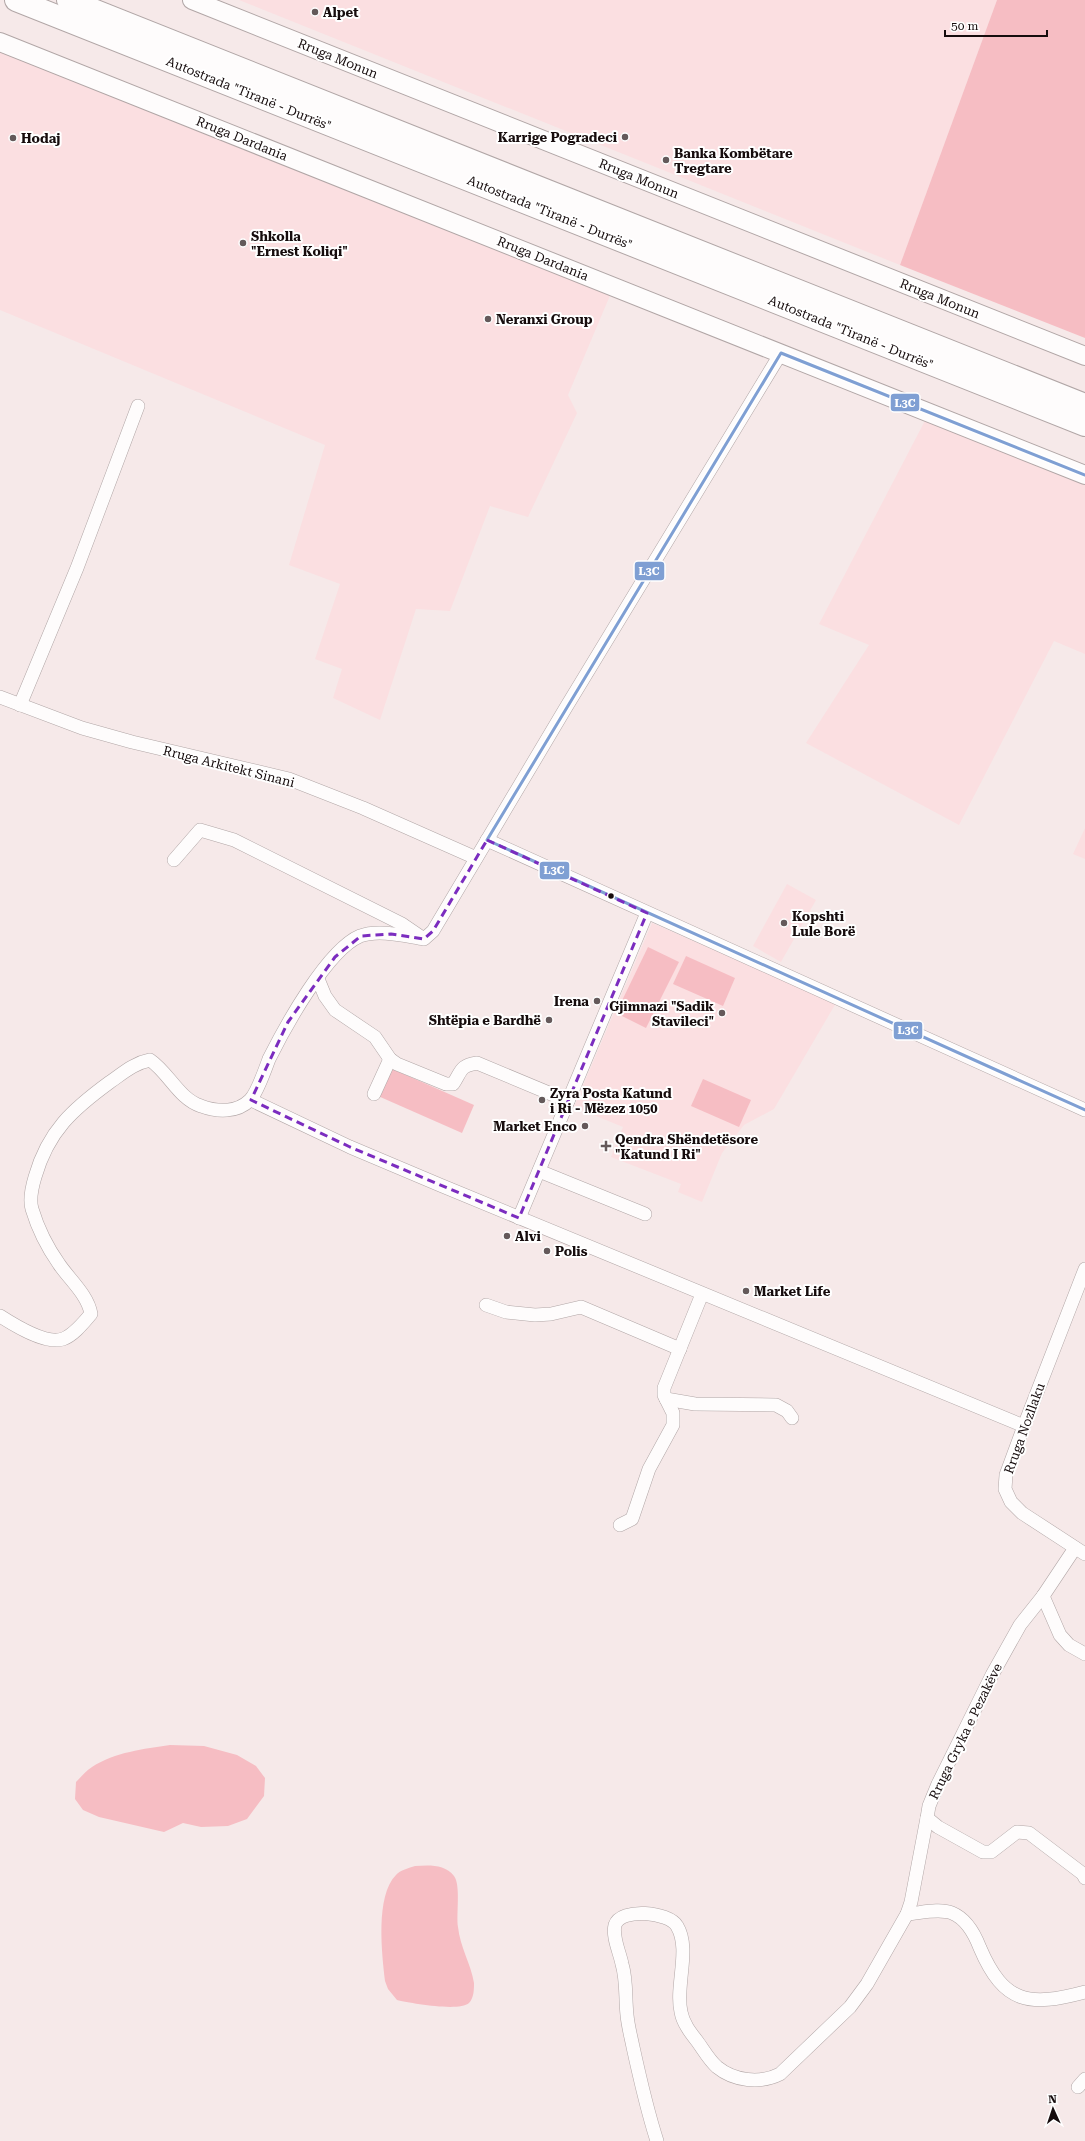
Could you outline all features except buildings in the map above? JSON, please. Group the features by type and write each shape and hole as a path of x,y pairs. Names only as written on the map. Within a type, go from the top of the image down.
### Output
{"highway":[{"name":"Autostrada \"Tiranë - Durrës\"","path":"16,0 1085,425"},
{"name":"Autostrada \"Tiranë - Durrës\"","path":"68,0 1085,405"}],"main road":[{"name":"Rruga Monun","path":"192,0 1085,356"},
{"name":"Rruga Dardania","path":"0,42 1085,475"}],"street":[{"path":"424,939 433,931 781,353"},
{"path":"20,705 77,568 138,406"},
{"name":"Rruga Arkitekt Sinani","path":"0,697 82,728 136,743 289,779 399,823 476,858"},
{"path":"174,860 200,830 234,840 402,924 424,939"},
{"path":"487,840 1085,1110"},
{"path":"519,1218 647,913"},
{"path":"0,1316 34,1334 57,1340 65,1338 91,1314 85,1298 70,1280 48,1248 31,1207 31,1191 44,1151 58,1127 79,1104 130,1068 150,1060 185,1096 200,1106 212,1110 237,1109 251,1100 288,1022 318,979 345,946 361,936 375,934 391,934 424,939"},
{"path":"318,979 325,996 335,1010 375,1037 390,1059 397,1064 446,1084 452,1084 461,1069 466,1065 477,1063 568,1101"},
{"path":"374,1094 390,1059"},
{"path":"251,1100 350,1147 1024,1426"},
{"path":"539,1171 645,1214"},
{"name":"Rruga Nozllaku","path":"1080,1551 1022,1513 1011,1502 1006,1494 1006,1475 1085,1269"},
{"path":"620,1525 632,1519 649,1469 672,1425 673,1413 666,1399 664,1388 702,1294"},
{"path":"486,1305 506,1312 535,1315 557,1313 581,1307 680,1349"},
{"path":"666,1399 695,1404 776,1405 781,1407 792,1418"},
{"name":"Rruga Gryka e Pezakëve","path":"657,2141 642,2094 627,2015 625,1973 615,1933 615,1925 620,1918 630,1914 648,1914 667,1918 676,1924 681,1936 682,1962 679,1993 684,2022 717,2067 731,2075 758,2081 770,2079 780,2074 850,2007 867,1984 907,1914 911,1902 929,1806 938,1784 992,1675 1020,1625 1080,1551"},
{"path":"1043,1596 1060,1635 1069,1644 1085,1654"},
{"path":"927,1818 938,1827 983,1852 990,1852 1017,1832 1025,1831 1055,1852 1083,1874 1085,1878"},
{"path":"907,1914 941,1911 953,1914 964,1921 977,1938 988,1968 998,1982 1010,1992 1021,1998 1033,2000 1085,1992"}],"highlighted area":[{"path":"487,840 647,913 519,1218 350,1147 251,1100 288,1022 335,957 361,936 391,934 424,939 433,931"}],"shaded area":[{"path":"239,0 997,0 900,265"},
{"path":"997,0 1085,0 1085,338 900,265"},
{"path":"0,42 614,286 568,395 577,413 528,517 490,506 450,611 416,609 380,720 333,698 342,669 315,659 340,584 289,565 325,445 0,310"},
{"path":"929,413 1085,475 1085,654 1054,641 959,825 806,743 869,645 819,624"},
{"path":"1085,828 1085,859 1073,854"},
{"name":"Kopshti Lule Borë","path":"787,884 816,900 781,962 753,946"},
{"path":"652,923 836,1003 774,1109 744,1125 722,1153 702,1202 678,1192 681,1184 611,1157 623,1127 574,1107"},
{"path":"648,947 679,962 646,1028 616,1013"},
{"path":"686,956 735,978 723,1006 673,984"},
{"path":"390,1068 474,1105 462,1133 378,1096"},
{"path":"703,1079 751,1100 739,1127 691,1106"},
{"path":"170,1745 204,1746 237,1755 256,1766 265,1778 264,1796 247,1819 228,1826 201,1827 183,1823 164,1832 99,1817 83,1810 75,1799 76,1782 86,1772 101,1762 130,1752"},
{"path":"415,1866 441,1867 450,1872 456,1880 458,1893 459,1934 471,1969 474,1983 472,1999 464,2006 445,2007 397,2000 388,1989 385,1981 382,1956 382,1911 385,1897 389,1884 396,1875 402,1870"}],"transit line":[{"name":"L3C","path":"1085,475 781,353 487,840 1085,1110"}],"place":[{"name":"Alpet","path":"315,12"},
{"name":"Karrige Pogradeci","path":"625,137"},
{"name":"Hodaj","path":"13,138"},
{"name":"Banka Kombëtare Tregtare","path":"666,160"},
{"name":"Shkolla \"Ernest Koliqi\"","path":"243,243"},
{"name":"Neranxi Group","path":"488,319"},
{"name":"Kopshti Lule Borë","path":"784,923"},
{"name":"Irena","path":"597,1001"},
{"name":"Gjimnazi \"Sadik Stavileci\"","path":"722,1013"},
{"name":"Shtëpia e Bardhë","path":"549,1020"},
{"name":"Zyra Posta Katund i Ri - Mëzez 1050","path":"542,1100"},
{"name":"Market Enco","path":"585,1126"},
{"name":"Qendra Shëndetësore \"Katund I Ri\"","path":"606,1146"},
{"name":"Alvi","path":"507,1236"},
{"name":"Polis","path":"547,1251"},
{"name":"Market Life","path":"746,1291"}]}
